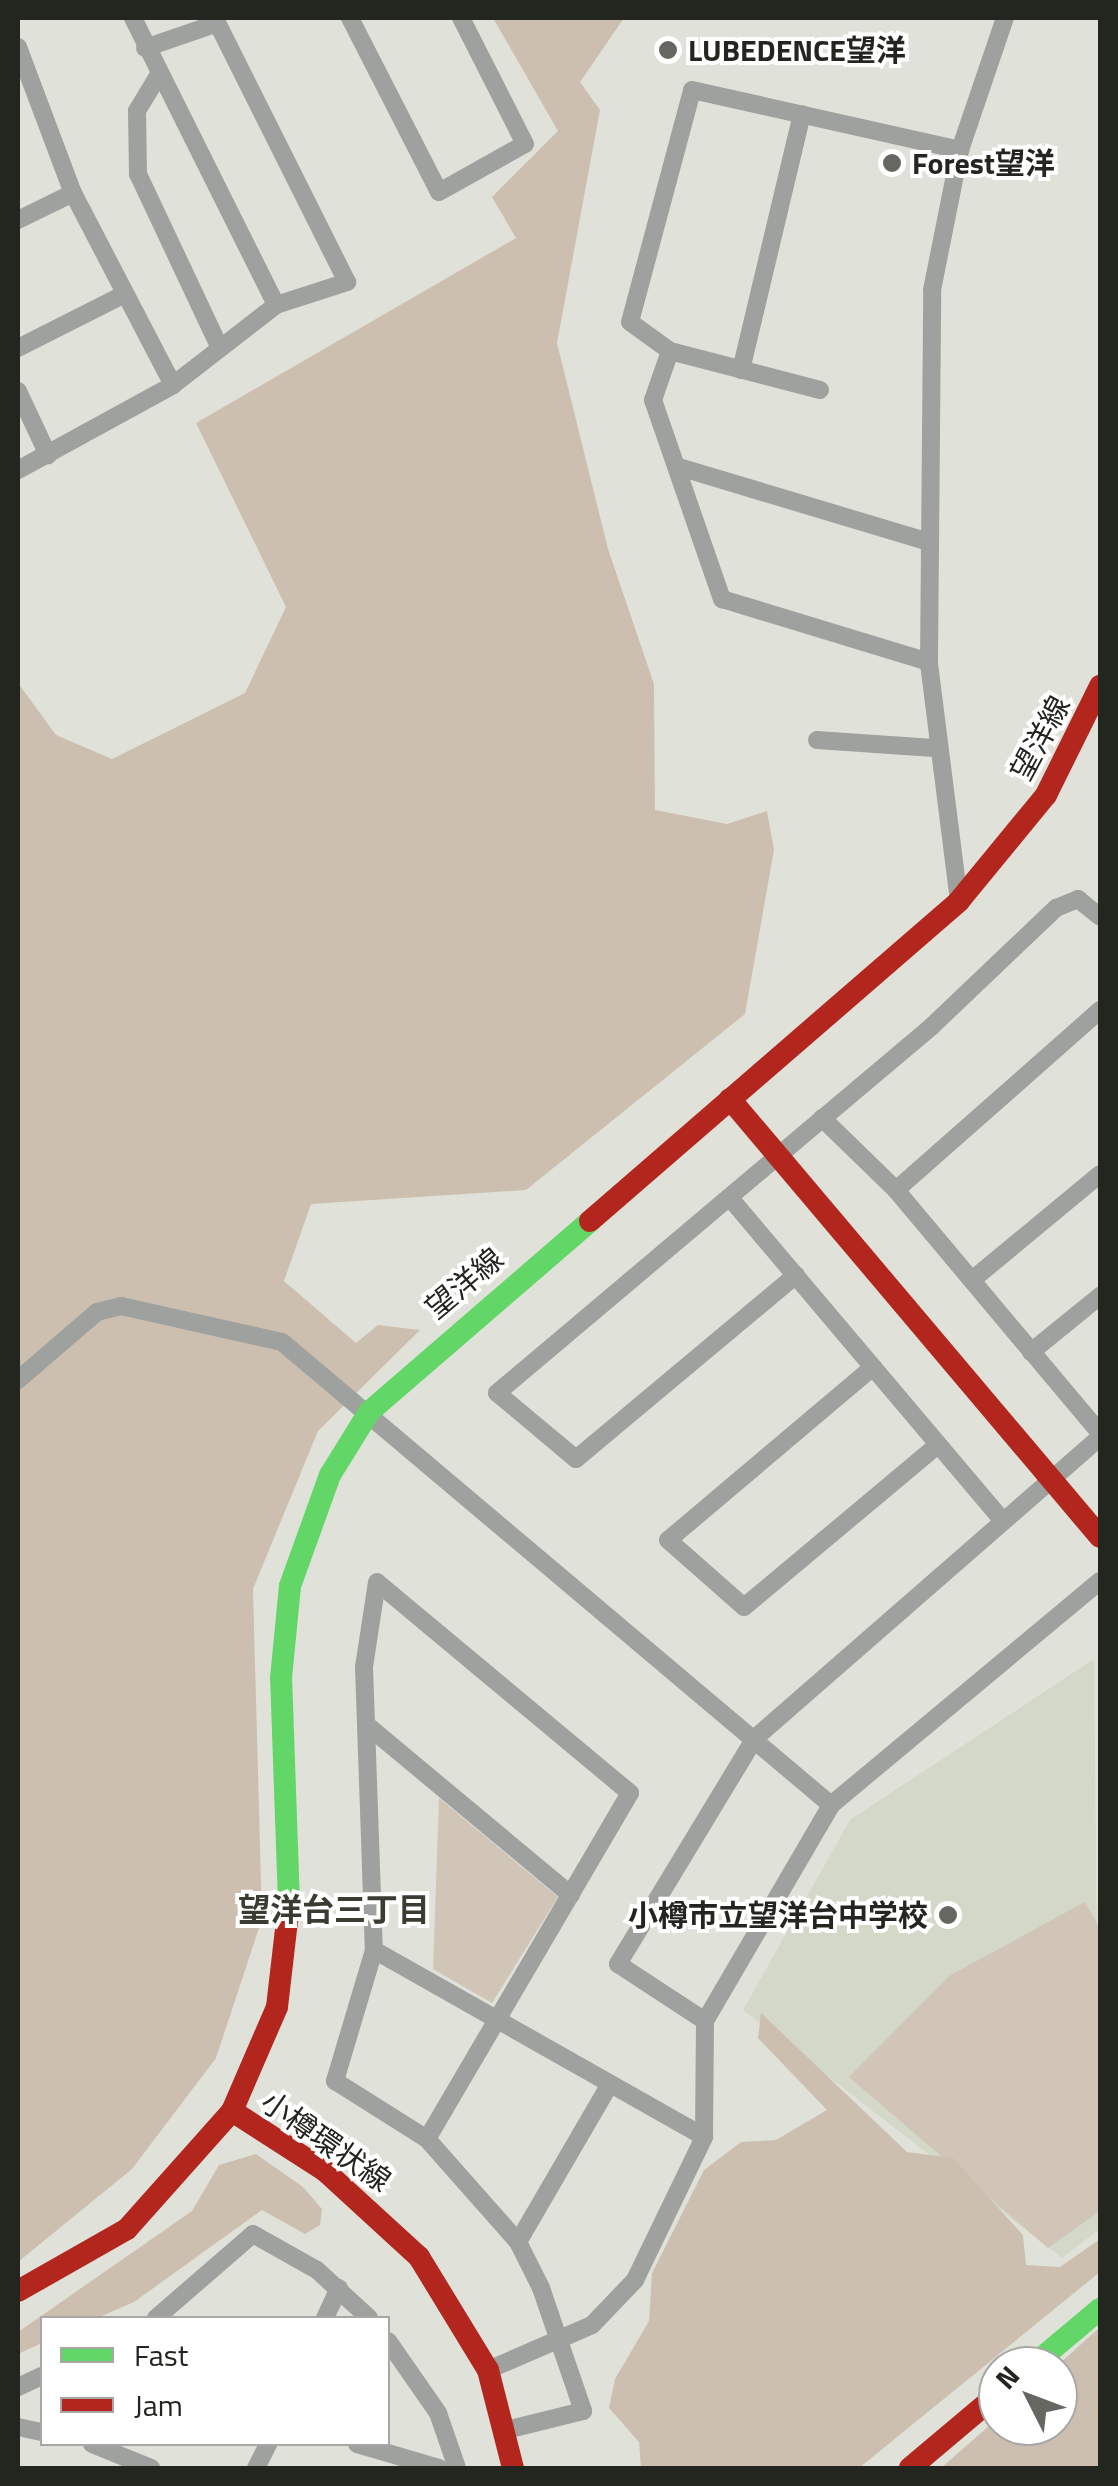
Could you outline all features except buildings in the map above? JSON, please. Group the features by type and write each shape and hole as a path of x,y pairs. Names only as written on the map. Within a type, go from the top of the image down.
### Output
{"street":[{"path":"133,18 144,48 276,305"},
{"path":"350,18 439,192 525,144 462,18"},
{"path":"958,901 934,748 929,662 926,541 932,290 960,150 1005,18"},
{"path":"18,470 173,385 218,344 276,305 346,282 215,20 144,48"},
{"path":"18,48 73,194 173,385"},
{"path":"158,76 137,110 138,174 218,344"},
{"path":"820,390 670,351 630,322 692,90 960,150"},
{"path":"741,370 802,114"},
{"path":"18,220 73,194"},
{"path":"18,348 123,295"},
{"path":"670,351 653,400 722,599 929,662"},
{"path":"18,391 48,455"},
{"path":"679,466 926,541"},
{"name":"望洋線","path":"232,2111 277,2007 290,1932 280,1678 290,1586 330,1474 369,1412 958,901 1046,794 1100,686"},
{"path":"817,740 934,748"},
{"path":"796,1275 576,1460 497,1393 777,1158 1056,908 1078,899 1100,917"},
{"path":"896,1190 1100,1010"},
{"path":"730,1099 1100,1537"},
{"path":"705,2021 618,1964 754,1739 1002,1521 1053,1481 1100,1435 896,1190 822,1118"},
{"path":"972,1280 1100,1174"},
{"path":"730,1198 1002,1521"},
{"path":"1031,1352 1100,1296"},
{"path":"18,1380 97,1312 121,1306 282,1342 831,1805"},
{"path":"873,1367 668,1540 744,1607 938,1445"},
{"path":"488,2370 592,2325 635,2280 704,2137 705,2021 831,1805 1100,1580"},
{"path":"426,2139 630,1793 377,1582 364,1667 374,1950 336,2082 426,2139 518,2242 562,2338 582,2411 506,2430"},
{"path":"368,1726 570,1894"},
{"path":"374,1950 498,2020 607,2089 704,2137"},
{"path":"518,2242 607,2089"},
{"name":"小樽環状線","path":"18,2292 127,2229 232,2111 381,2216 449,2298 488,2370 513,2468"},
{"path":"158,2316 253,2234 339,2288 368,2316"},
{"path":"327,2316 339,2288"},
{"path":"1056,2346 1100,2309"},
{"path":"390,2343 438,2414 457,2468"},
{"path":"910,2468 978,2411"},
{"path":"97,2446 151,2468"},
{"path":"364,2446 439,2468"}],"shaded area":[{"path":"493,18 624,18 580,82 600,110 557,343 608,549 654,684 655,810 727,824 767,811 774,850 745,1014 526,1190 311,1204 284,1281 356,1343 378,1325 420,1330 318,1431 253,1589 262,1919 216,2058 132,2169 18,2262 18,683 56,735 112,759 245,693 286,607 196,423 516,238 492,197 558,131"},
{"name":"小樽市立望洋台中学校","path":"1094,1659 1100,2229 1062,2258 743,2010 850,1820"},
{"path":"439,1798 558,1897 492,2003 433,1969"},
{"path":"1085,1902 1100,1929 1100,2211 1048,2248 849,2077 949,1976"},
{"path":"761,2013 907,2152 953,2158 1023,2235 1026,2265 1060,2267 1100,2239 1100,2272 1009,2346 978,2346 978,2371 859,2468 641,2468 639,2442 609,2408 615,2379 649,2321 652,2273 704,2170 741,2142 776,2140 827,2110 758,2038"},
{"path":"256,2154 303,2187 322,2209 320,2225 305,2234 262,2210 134,2302 102,2316 41,2316 192,2211 219,2165"},
{"path":"40,2317 40,2344 18,2354 18,2332"},
{"path":"1100,2327 1100,2468 941,2468 978,2436 978,2446 1078,2446 1078,2347"}],"traffic: fast":[{"path":"289,1904 281,1678 290,1586 330,1475 369,1412 590,1221"},
{"path":"1056,2346 1100,2309"}],"traffic: jam":[{"path":"590,1221 959,901 1046,795 1100,686"},
{"path":"730,1099 1100,1537"},
{"path":"18,2291 127,2229 232,2111 277,2007 289,1904"},
{"path":"232,2111 324,2170 419,2257 488,2370 513,2468"},
{"path":"910,2468 978,2411"}],"place":[{"name":"LUBEDENCE望洋","path":"668,50"},
{"name":"Forest望洋","path":"892,163"},
{"name":"小樽市立望洋台中学校","path":"948,1915"}],"district":[{"name":"望洋台三丁目","path":"334,1909"}]}
